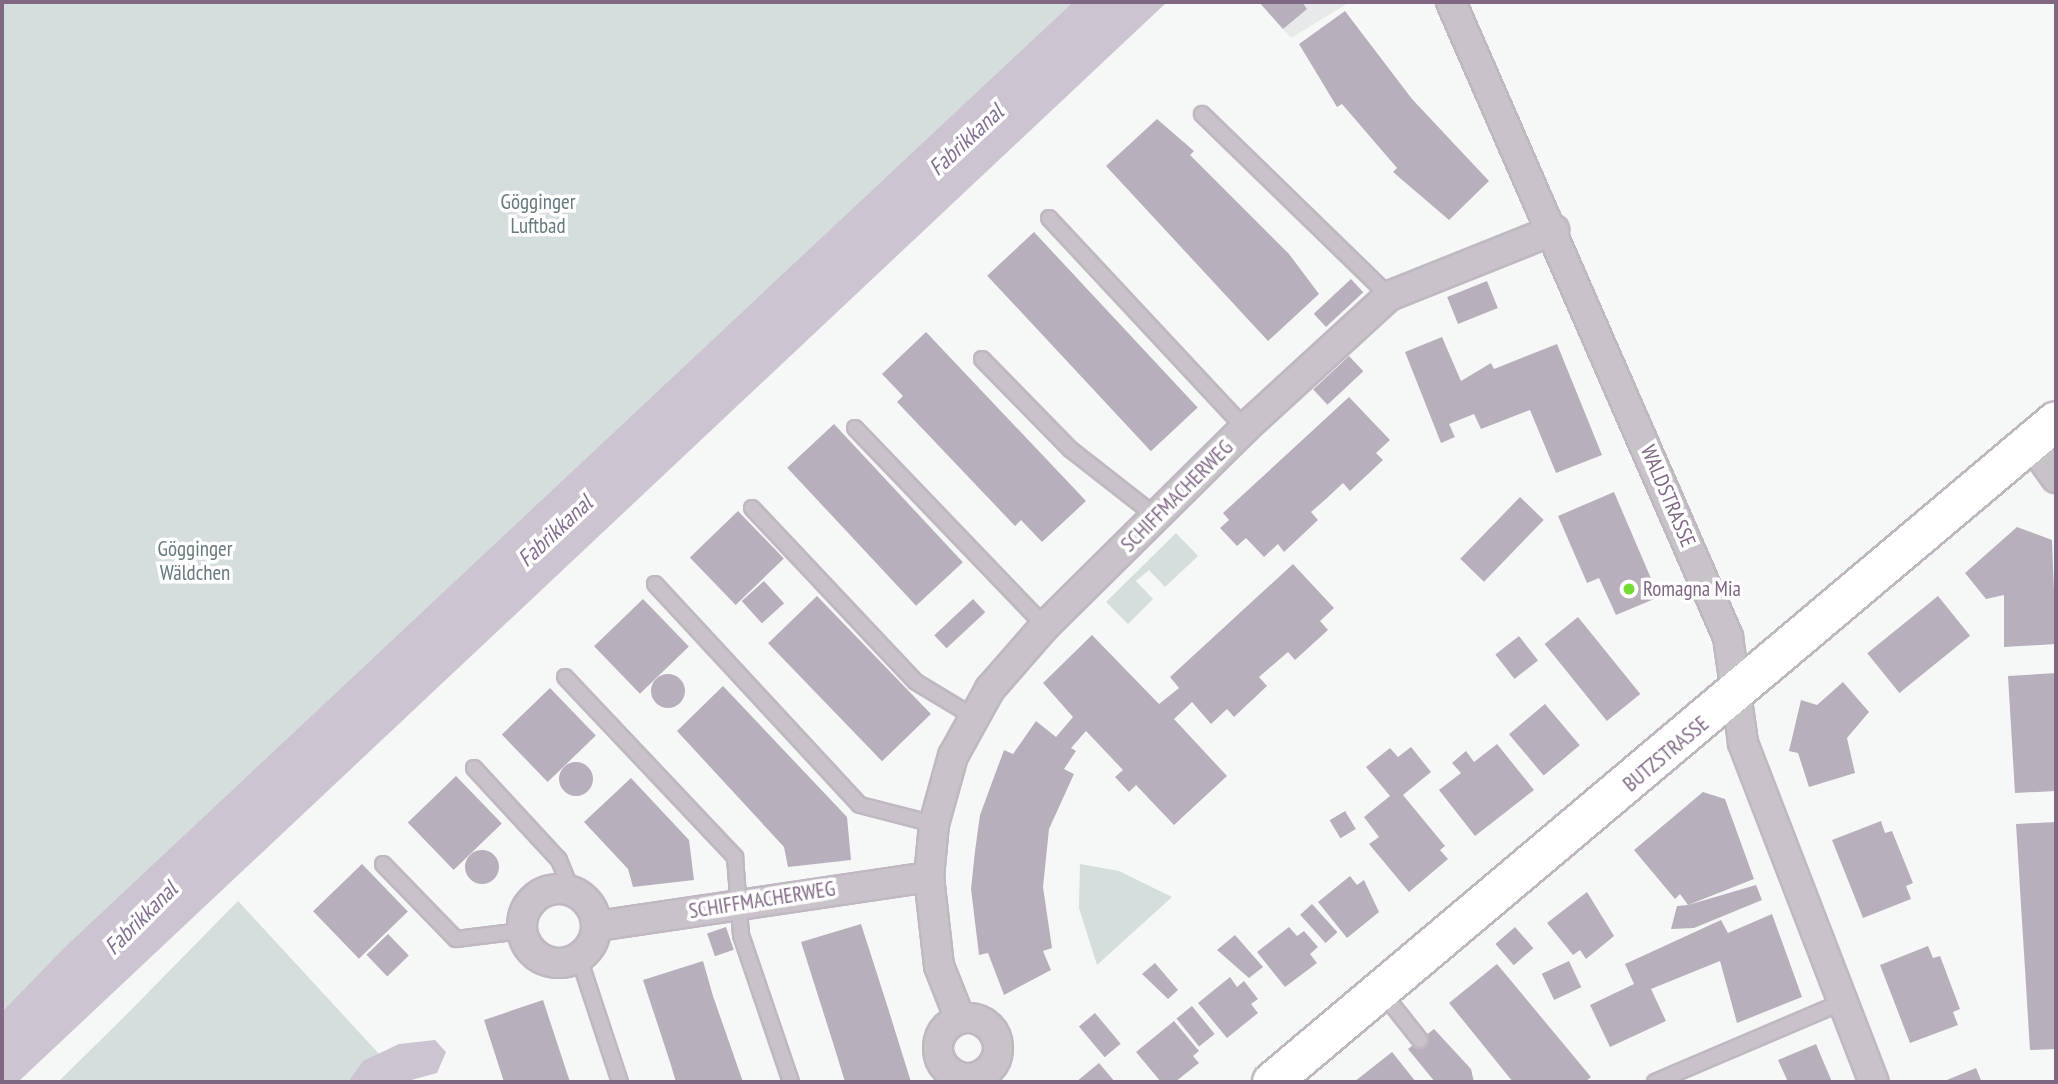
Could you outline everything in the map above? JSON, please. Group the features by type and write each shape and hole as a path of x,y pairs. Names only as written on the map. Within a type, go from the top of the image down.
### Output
{"street":[{"name":"WALDSTRASSE","path":"1451,2 1554,230 1728,637 1733,699 1743,743 1874,1082"},
{"name":"SCHIFFMACHERWEG","path":"960,1019 939,966 929,877 934,824 953,755 974,716 1045,626 1245,429 1389,296 1554,230"},
{"name":"BUTZSTRASSE","path":"1272,1082 1733,699 2044,432"},
{"path":"2044,432 2056,478"},
{"name":"SCHIFFMACHERWEG","path":"597,926 742,902 929,877"},
{"path":"550,889 571,890 590,904 597,926 592,944 579,958 548,961 530,950 522,931 531,900 550,889"}],"lane":[{"path":"1202,114 1389,296"},
{"path":"1049,218 1245,429"},
{"path":"982,359 1070,449 1157,517"},
{"path":"855,428 1045,626"},
{"path":"752,508 916,682 974,716"},
{"path":"655,584 860,805 934,824"},
{"path":"565,677 735,857 742,902 741,935 791,1082"},
{"path":"474,768 559,860 571,890"},
{"path":"383,864 456,939 522,931"},
{"path":"579,958 620,1082"},
{"path":"1380,990 1420,1040"},
{"path":"1655,1082 1843,1002"}],"shaded area":[{"path":"1259,2 1350,2 1291,38"}],"green space":[{"path":"2,2 1073,2 2,1012"},
{"path":"1176,533 1198,556 1165,587 1149,570 1136,581 1153,599 1128,624 1106,602"},
{"path":"1080,864 1119,871 1172,897 1097,965 1079,908"},
{"path":"238,901 405,1082 58,1082 126,1015"}],"water":[{"name":"Fabrikkanal","path":"1073,2 1167,2 18,1082 2,1082 2,1012 64,948"},
{"path":"435,1040 446,1052 437,1073 404,1082 348,1082 363,1061 399,1044"}],"building":[{"path":"1259,2 1302,2 1307,9 1283,29"},
{"path":"1345,11 1412,99 1489,181 1449,220 1393,172 1397,168 1342,104 1337,107 1299,44"},
{"path":"1157,119 1194,151 1190,155 1289,254 1319,294 1268,341 1106,166"},
{"path":"1034,232 1198,408 1151,451 987,276"},
{"path":"1351,279 1363,292 1326,327 1314,314"},
{"path":"1487,281 1498,308 1458,324 1447,297"},
{"path":"926,332 1086,501 1042,542 1021,520 1015,526 897,402 903,396 882,374"},
{"path":"1442,337 1461,381 1491,363 1494,369 1557,344 1602,455 1556,473 1530,410 1481,429 1474,414 1449,424 1455,437 1441,443 1405,352"},
{"path":"1349,356 1363,371 1327,405 1313,389"},
{"path":"1349,397 1390,440 1376,453 1383,460 1350,491 1343,483 1311,512 1318,520 1284,552 1278,544 1264,557 1246,538 1237,546 1220,528 1229,520 1223,513"},
{"path":"834,424 963,562 916,606 787,468"},
{"path":"1614,492 1659,597 1616,615 1599,578 1587,583 1558,516"},
{"path":"1520,497 1544,520 1484,582 1460,559"},
{"path":"738,511 784,558 736,605 690,558"},
{"path":"2017,527 2052,540 2056,644 2004,647 2004,595 1986,599 1965,573"},
{"path":"1293,564 1334,608 1320,621 1328,630 1295,660 1288,652 1259,677 1267,686 1234,717 1227,709 1211,724 1192,702 1174,719 1227,776 1174,825 1136,785 1129,792 1115,777 1123,770 1086,731 1071,748 1076,751 1064,769 1074,774 1049,829 1043,887 1052,948 1043,951 1051,970 1004,995 988,953 979,955 971,889 975,851 980,815 1004,750 1013,754 1036,721 1056,737 1073,717 1043,683 1092,635 1159,704 1179,688 1170,677"},
{"path":"764,581 784,603 762,623 742,601"},
{"path":"817,596 931,714 882,761 768,643"},
{"path":"1938,596 1970,636 1899,693 1867,653"},
{"path":"643,599 689,646 640,694 594,646"},
{"path":"973,599 985,612 947,648 934,635"},
{"path":"1578,617 1640,694 1607,721 1545,644"},
{"path":"1519,636 1538,660 1514,679 1495,654"},
{"path":"2056,673 2056,791 2015,793 2008,676"},
{"path":"668,674 680,679 685,691 680,703 668,708 656,703 651,691 656,679"},
{"path":"1843,682 1869,712 1847,738 1855,773 1809,787 1798,753 1789,751 1801,700 1817,705"},
{"path":"723,686 847,817 851,860 788,867 784,847 677,731"},
{"path":"550,688 596,735 548,782 502,735"},
{"path":"1545,704 1580,745 1544,776 1509,734"},
{"path":"1497,744 1534,790 1475,836 1439,790 1461,773 1452,763 1466,751 1474,762"},
{"path":"1411,747 1431,772 1403,795 1445,846 1440,850 1448,859 1409,892 1369,844 1379,837 1364,817 1390,796 1366,767 1390,748 1398,757"},
{"path":"576,762 588,767 593,779 588,791 576,796 564,791 559,779 564,767"},
{"path":"456,776 502,823 454,870 408,823"},
{"path":"631,778 689,840 694,880 633,887 628,869 584,822"},
{"path":"1703,792 1725,799 1754,879 1688,905 1680,894 1675,899 1634,850"},
{"path":"1345,811 1356,829 1340,838 1330,820"},
{"path":"1881,821 1885,833 1892,831 1913,883 1906,886 1911,899 1863,918 1832,840"},
{"path":"2056,822 2056,1049 2030,1050 2016,824"},
{"path":"482,850 494,855 499,867 494,879 482,884 470,879 465,867 470,855"},
{"path":"362,864 408,911 359,959 313,911"},
{"path":"1350,876 1357,885 1364,880 1379,912 1347,938 1318,902"},
{"path":"1756,885 1762,900 1694,928 1671,929 1677,906"},
{"path":"1587,892 1614,936 1586,959 1580,950 1573,955 1547,923"},
{"path":"1312,904 1337,932 1326,943 1300,915"},
{"path":"1772,914 1802,997 1737,1023 1720,961 1651,989 1666,1021 1610,1047 1590,1005 1634,984 1625,964 1721,920 1728,933"},
{"path":"861,924 911,1082 845,1082 801,942"},
{"path":"726,927 734,950 715,956 707,934"},
{"path":"1289,927 1297,936 1304,931 1318,947 1310,954 1317,963 1285,987 1257,952"},
{"path":"1515,927 1533,948 1514,965 1495,944"},
{"path":"388,934 409,956 387,976 366,955"},
{"path":"1235,935 1263,967 1249,978 1217,950"},
{"path":"1928,946 1933,958 1940,956 1960,1009 1953,1012 1958,1025 1910,1043 1880,965"},
{"path":"703,961 743,1082 676,1082 643,980"},
{"path":"1569,961 1581,987 1554,1000 1542,974"},
{"path":"1155,963 1178,990 1168,999 1142,974"},
{"path":"1497,964 1591,1077 1585,1082 1513,1082 1449,1003"},
{"path":"1230,977 1237,987 1244,981 1258,999 1251,1004 1258,1013 1227,1038 1198,1003"},
{"path":"543,1000 570,1082 504,1082 484,1020"},
{"path":"1192,1006 1215,1034 1199,1047 1176,1019"},
{"path":"1095,1013 1121,1044 1105,1057 1079,1026"},
{"path":"1174,1021 1199,1051 1193,1056 1199,1063 1175,1082 1161,1082 1136,1052"},
{"path":"1434,1029 1471,1069 1474,1082 1435,1082 1408,1049"},
{"path":"1816,1044 1832,1082 1788,1082 1778,1060"},
{"path":"1392,1052 1416,1082 1354,1082"},
{"path":"1099,1063 1115,1082 1076,1082"},
{"path":"1976,1068 1981,1080 1990,1082 1942,1082"}],"place":[{"name":"Romagna Mia","path":"1629,589"}],"park label":[{"name":"Gögginger Luftbad","path":"538,214"},
{"name":"Gögginger Wäldchen","path":"195,561"}]}
